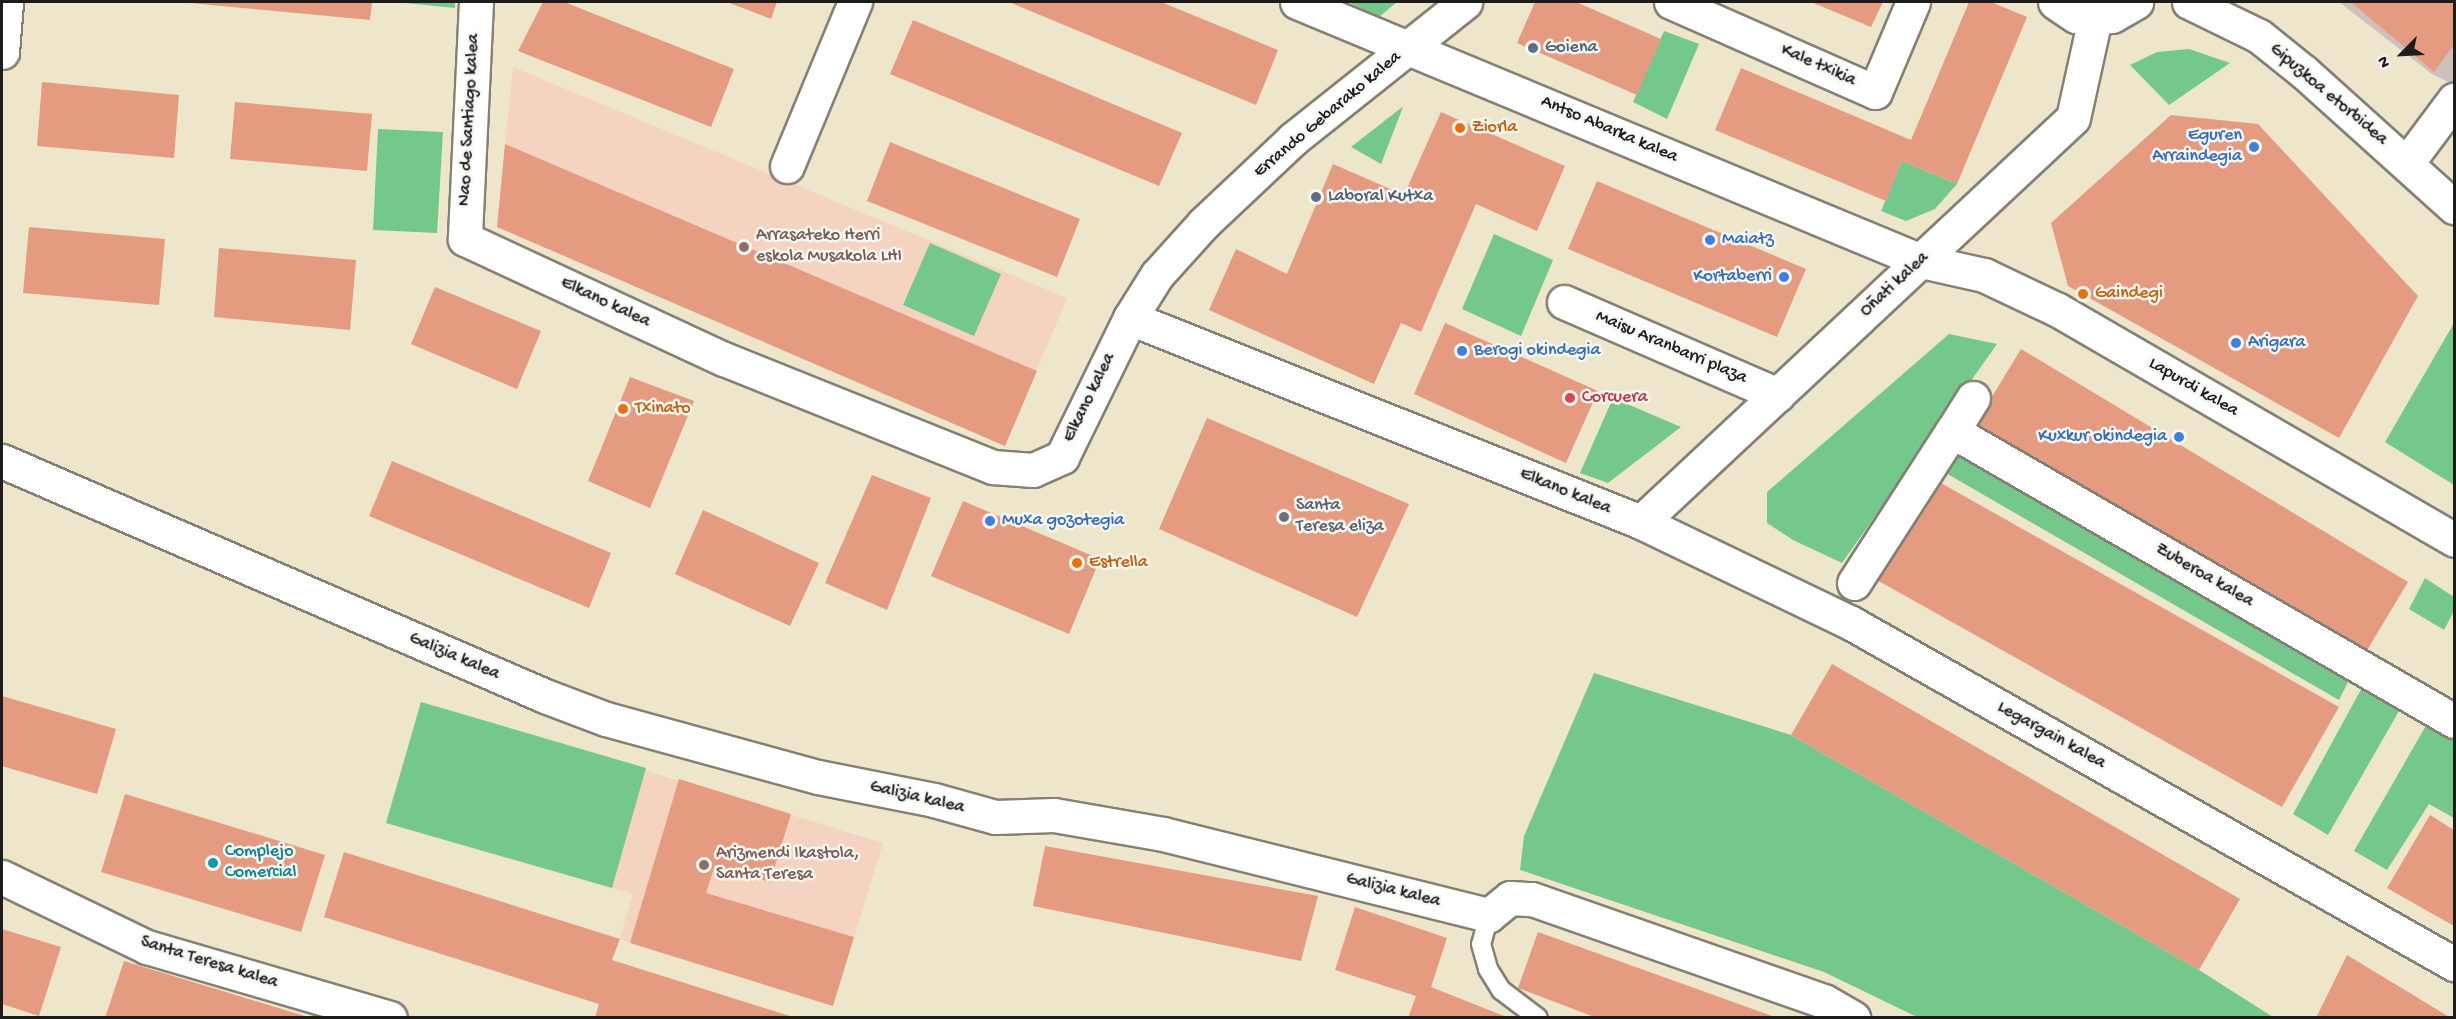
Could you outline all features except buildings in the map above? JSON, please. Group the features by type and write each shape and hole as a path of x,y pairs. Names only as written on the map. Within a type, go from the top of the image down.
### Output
{"street":[{"path":"2,52 6,2"},
{"name":"Nao de Santiago kalea","path":"465,239 476,2"},
{"path":"787,166 855,2"},
{"name":"Antso Abarka kalea","path":"1297,2 1921,261"},
{"name":"Errando Gebarako kalea","path":"1130,318 1157,276 1203,223 1293,139 1465,2"},
{"name":"Kale txikia","path":"1671,2 1875,92 1913,2"},
{"path":"2055,2 2076,16 2095,18 2112,16 2136,2"},
{"name":"Gipuzkoa etorbidea","path":"2189,2 2259,36 2407,163 2454,207"},
{"name":"Oñati kalea","path":"1641,522 2073,118 2095,18"},
{"path":"2407,163 2454,100"},
{"name":"Elkano kalea","path":"465,239 724,359 993,468 1033,470 1062,457 1130,318 1641,522"},
{"name":"Lapurdi kalea","path":"1921,261 1984,275 2058,310 2454,540"},
{"name":"Maisu Aranbarri plaza","path":"1564,302 1778,395"},
{"path":"1854,583 1973,398"},
{"name":"Zuberoa kalea","path":"1952,431 2454,721"},
{"name":"Galizia kalea","path":"2,461 534,691 606,718 818,777 934,800 995,817 1054,815 1163,834 1490,915"},
{"name":"Legargain kalea","path":"1641,522 1851,623 2454,964"},
{"name":"Santa Teresa kalea","path":"2,877 147,947 390,1017"},
{"path":"1490,915 1510,898 1532,898 1824,1001 1854,1017"}],"lane":[{"path":"1490,915 1481,944 1488,969 1501,990 1538,1017"}],"shaded area":[{"path":"2339,2 2454,2 2454,85 2432,74"},
{"name":"Arrasateko Herri eskola Musakola LHI","path":"513,67 1067,298 1005,446 497,227"},
{"name":"Arizmendi Ikastola, Santa Teresa","path":"421,702 883,843 833,1006 620,939 633,894 386,823"}],"green space":[{"path":"395,2 455,2 455,8"},
{"path":"1348,2 1397,2 1379,17"},
{"path":"1664,31 1699,44 1667,119 1633,102"},
{"path":"2189,49 2230,63 2169,105 2130,65 2157,52"},
{"path":"1403,107 1381,164 1351,147 1401,108"},
{"path":"378,129 443,132 437,233 373,230"},
{"path":"1902,161 1957,184 1935,209 1906,221 1881,211"},
{"path":"1494,234 1553,260 1521,336 1462,309"},
{"path":"930,243 1001,274 974,336 903,305"},
{"path":"2454,323 2454,485 2385,442"},
{"path":"1949,334 1997,344 1842,563 1793,540 1767,523 1767,492"},
{"path":"1613,398 1681,427 1608,483 1580,473"},
{"path":"1954,447 2352,674 2339,700 1944,472"},
{"path":"2425,578 2454,597 2454,611 2444,630 2409,609"},
{"path":"1594,673 1791,735 2199,970 2273,1017 1917,1017 1824,972 1520,870 1524,836"},
{"path":"2364,684 2403,704 2328,835 2293,814"},
{"path":"421,702 646,768 612,888 386,823"},
{"path":"2428,722 2454,737 2454,818 2429,804 2387,870 2354,851"}],"place":[{"name":"Goiena","path":"1533,48"},
{"name":"Ziorla","path":"1460,128"},
{"name":"Eguren Arraindegia","path":"2254,147"},
{"name":"Laboral Kutxa","path":"1316,197"},
{"name":"Maiatz","path":"1710,240"},
{"name":"Arrasateko Herri eskola Musakola LHI","path":"744,247"},
{"name":"Kortaberri","path":"1784,277"},
{"name":"Gaindegi","path":"2083,294"},
{"name":"Arigara","path":"2236,343"},
{"name":"Berogi okindegia","path":"1462,351"},
{"name":"Corcuera","path":"1570,398"},
{"name":"Txinato","path":"623,409"},
{"name":"Kuxkur okindegia","path":"2179,437"},
{"name":"Santa Teresa eliza","path":"1284,517"},
{"name":"Muxa gozotegia","path":"990,521"},
{"name":"Estrella","path":"1077,563"},
{"name":"Complejo Comercial","path":"213,863"},
{"name":"Arizmendi Ikastola, Santa Teresa","path":"704,865"}]}
